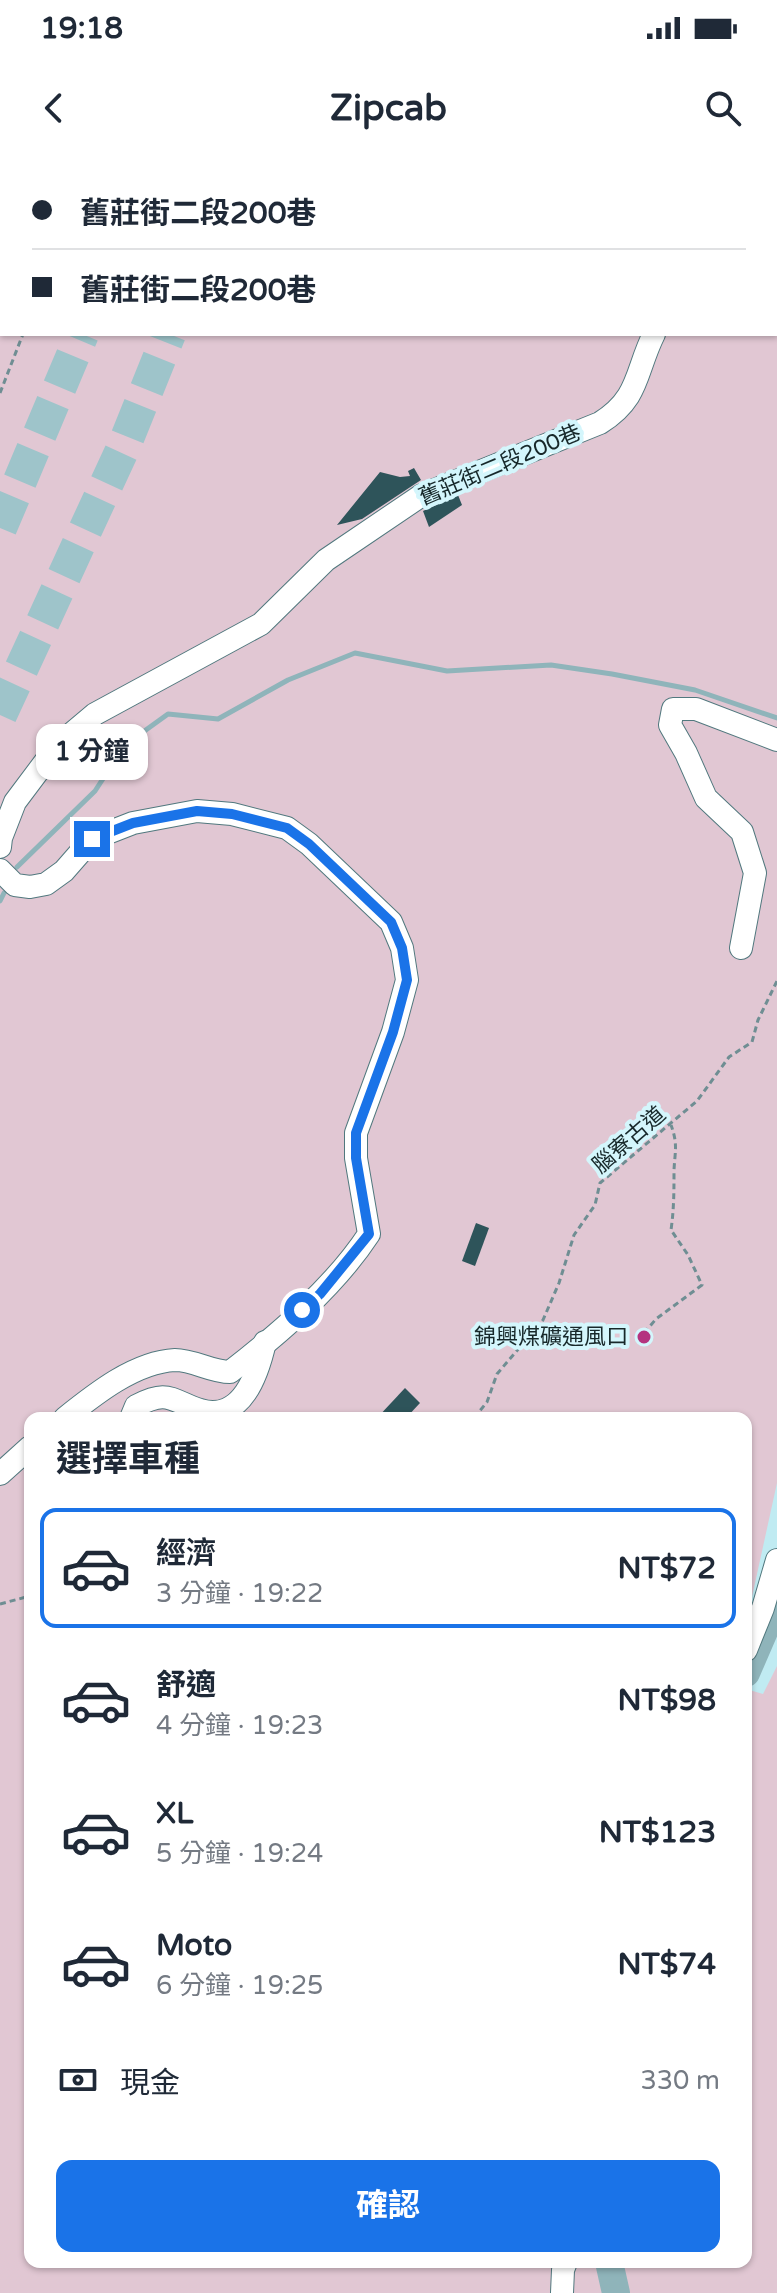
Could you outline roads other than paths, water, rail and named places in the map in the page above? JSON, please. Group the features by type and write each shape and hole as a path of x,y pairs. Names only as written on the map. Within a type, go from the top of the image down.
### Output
{"street":[{"name":"舊莊街二段200巷","path":"0,847 15,802 57,746 95,714 261,624 326,560 422,495 600,423 618,411 637,384 653,336"},
{"path":"741,948 755,873 742,832 706,798 670,725 673,709 696,709 777,740"},
{"path":"0,870 15,885 30,887 46,884 64,871 92,839 133,823 197,811 232,814 287,828 319,853 391,922 402,948 407,980 393,1032 356,1133 356,1158 369,1234 320,1294 230,1372 178,1360 151,1364 95,1394 72,1412"},
{"path":"134,1412 136,1406 155,1396 181,1400 202,1411 218,1412 235,1405 249,1390 259,1369 266,1341"},
{"path":"0,1474 24,1452"},
{"path":"752,1635 776,1566"},
{"path":"562,2293 565,2268"}],"waterway":[{"path":"17,867 95,791 125,745 168,714 218,719 288,680 355,653 447,671 551,665 612,674 695,690 777,718"},
{"path":"0,901 4,893"},
{"path":"752,1659 777,1601"},
{"path":"610,2268 616,2293"}],"tunnel":[{"path":"0,528 81,336"},
{"path":"0,715 124,446 168,336"}],"place":[{"name":"錦興煤礦通風口","path":"644,1337"}]}
